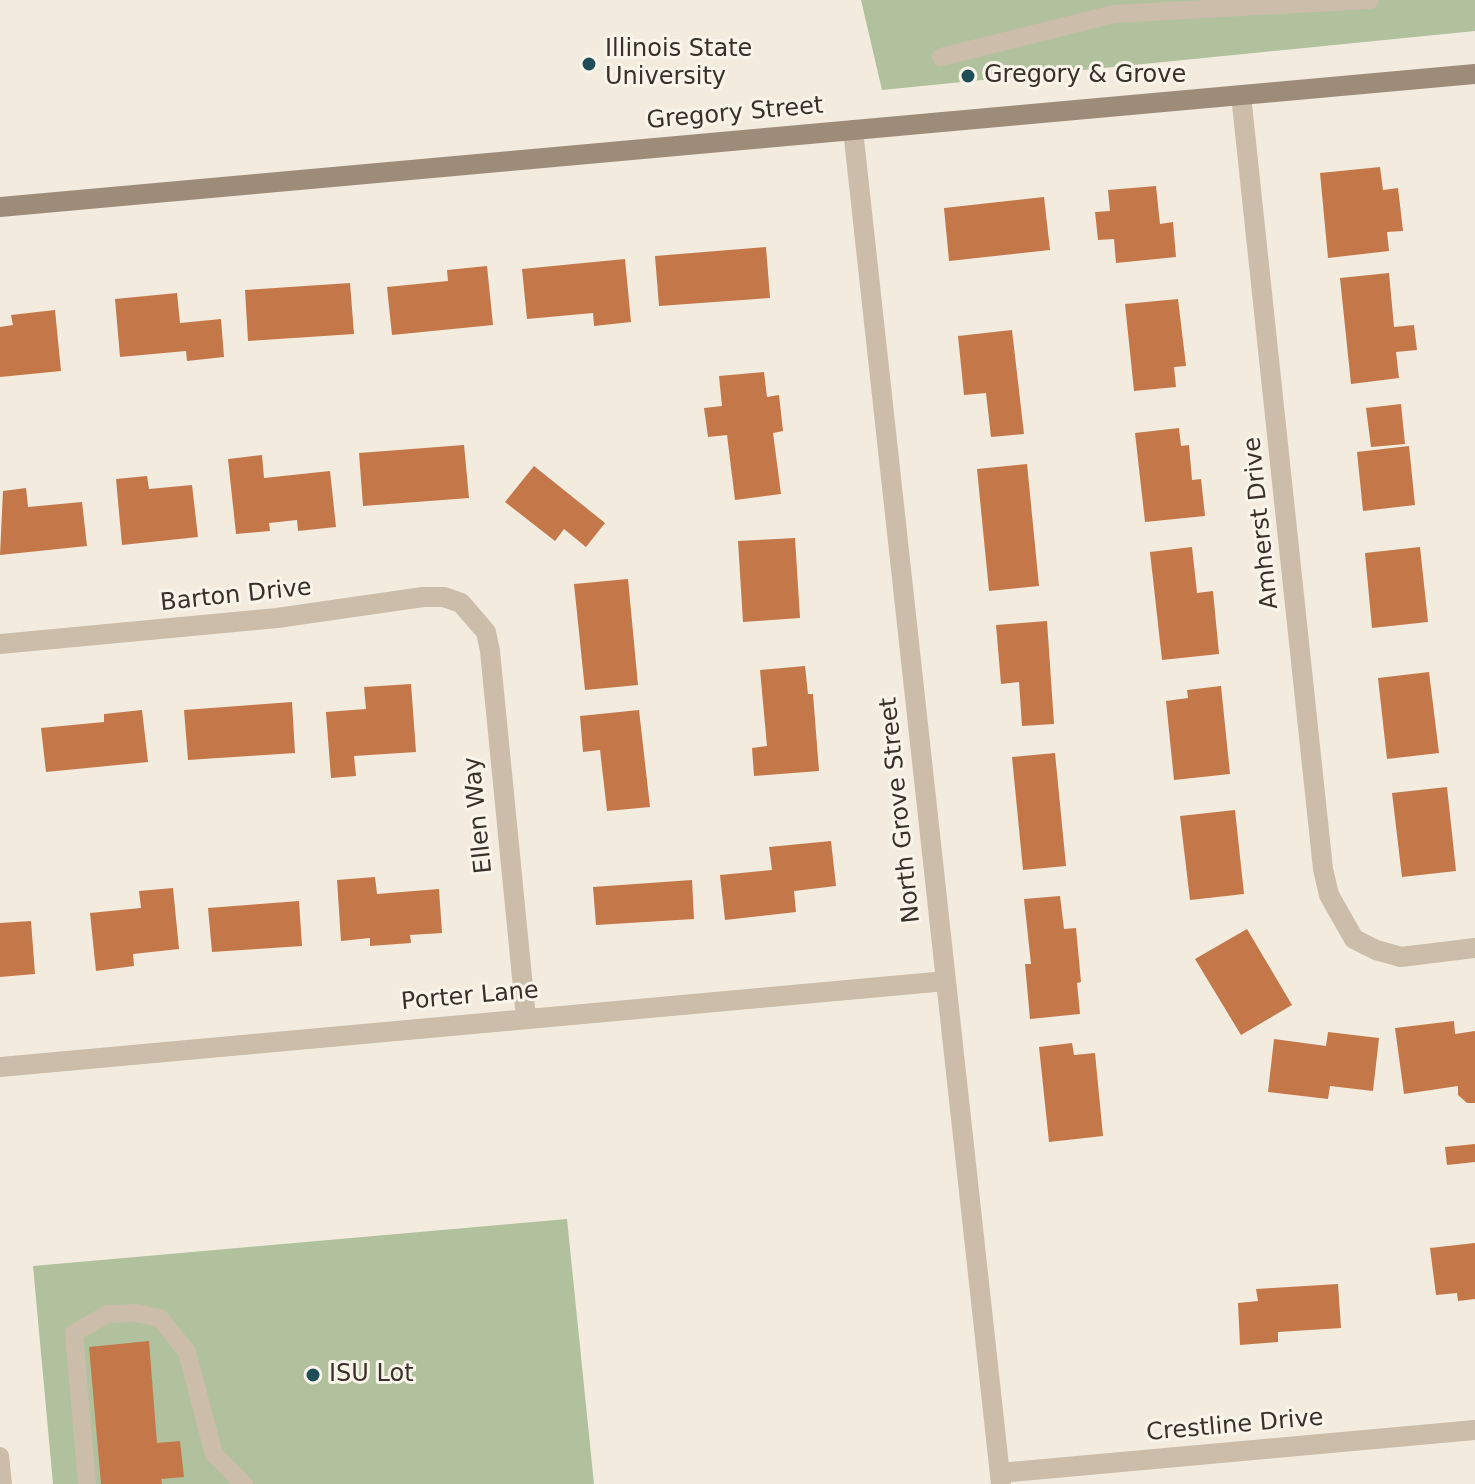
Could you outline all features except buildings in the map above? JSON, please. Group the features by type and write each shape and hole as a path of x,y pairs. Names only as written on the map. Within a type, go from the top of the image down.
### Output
{"main road":[{"name":"Gregory Street","path":"0,207 1475,74"}],"street":[{"name":"Amherst Drive","path":"1241,95 1323,869 1329,895 1354,939 1401,957 1475,948"},
{"name":"North Grove Street","path":"853,130 1000,1478"},
{"name":"Barton Drive","path":"0,644 277,618 423,597 444,597 471,612"},
{"name":"Ellen Way","path":"471,612 486,632 490,651 526,1018"},
{"name":"Porter Lane","path":"0,1067 946,981"},
{"name":"Crestline Drive","path":"1000,1478 1475,1430"}],"lane":[{"path":"941,57 1114,14 1370,0"},
{"path":"87,1484 74,1333 108,1314 136,1313 160,1318 187,1352 214,1454 244,1484"},
{"path":"0,1456 3,1484"}],"green space":[{"path":"861,0 1475,0 1475,31 882,90"},
{"name":"ISU Lot","path":"567,1219 594,1484 53,1484 33,1266"}],"place":[{"name":"Illinois State University","path":"589,64"},
{"name":"Gregory & Grove","path":"968,76"},
{"name":"ISU Lot","path":"313,1375"}]}
